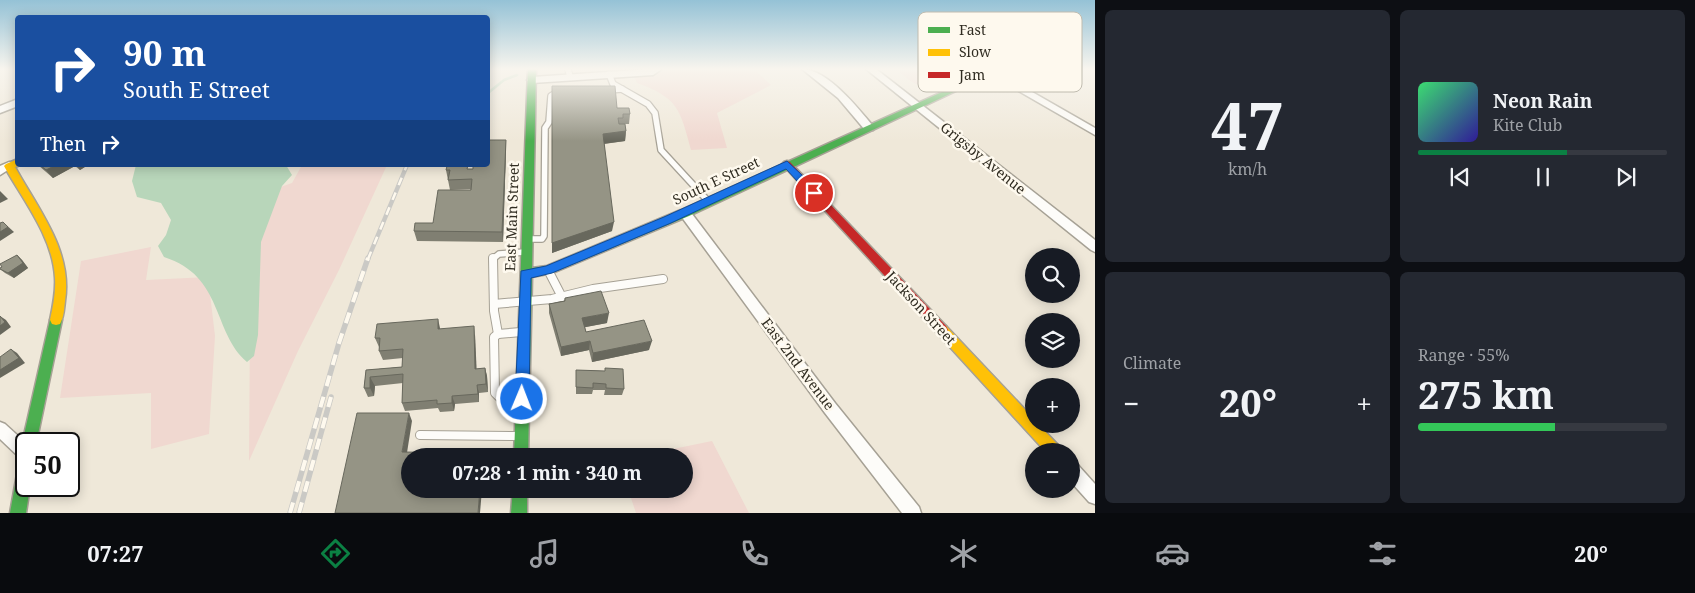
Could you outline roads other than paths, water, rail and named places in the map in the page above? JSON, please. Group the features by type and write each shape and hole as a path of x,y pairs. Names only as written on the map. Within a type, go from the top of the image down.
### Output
{"street":[{"name":"East Main Street","path":"521,448 531,93"},
{"path":"837,93 868,128"},
{"name":"Grigsby Avenue","path":"901,93 1095,247"},
{"name":"South E Street","path":"525,274 548,270 685,213 787,164 946,93"},
{"path":"1032,93 1095,132"},
{"path":"0,110 15,103"},
{"name":"Jackson Street","path":"787,164 1047,443"},
{"path":"9,166 52,244 60,271 61,295 32,432"},
{"name":"East 2nd Avenue","path":"685,213 830,408 913,513"},
{"path":"0,429 15,443"},
{"path":"1080,480 1095,496"},
{"path":"18,513 21,497"},
{"path":"519,513 520,498"}],"lane":[{"path":"526,239 542,239 544,236 545,128 549,122 550,96 556,93"},
{"path":"629,93 648,104 655,113 661,150 708,201"},
{"path":"529,168 544,168"},
{"path":"498,334 494,304 493,258 499,254 526,252"},
{"path":"548,270 562,296"},
{"path":"494,304 525,302 611,285 663,279"},
{"path":"522,399 499,397 495,393 494,337 498,334 524,332"},
{"path":"420,435 521,436"}],"railway":[{"path":"368,259 406,167"},
{"path":"290,513 339,343 368,258"},
{"path":"299,513 331,397"}]}
